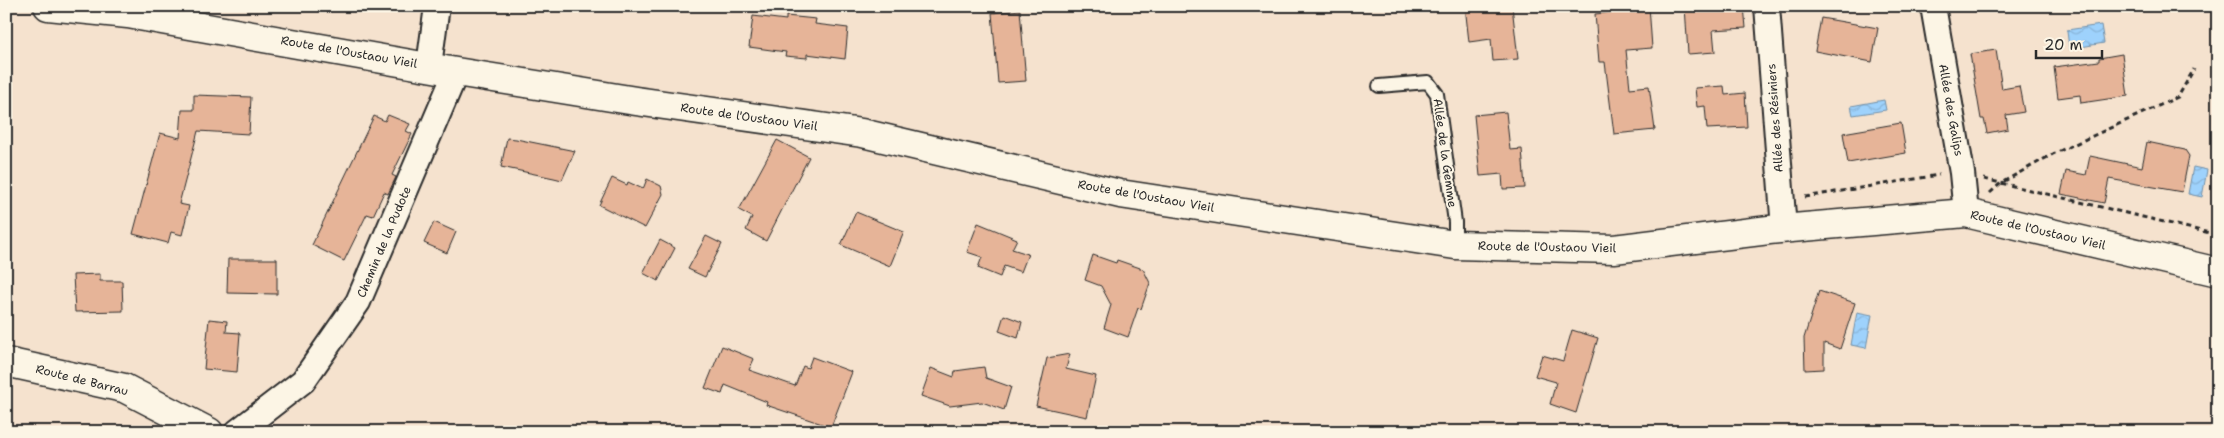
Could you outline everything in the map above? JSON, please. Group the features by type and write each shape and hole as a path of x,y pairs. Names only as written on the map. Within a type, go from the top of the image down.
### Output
{"street":[{"name":"Route de l'Oustaou Vieil","path":"48,6 129,10 456,72 636,101 862,133 1120,194 1455,245 1614,250 1784,229 1966,213 2218,272"},
{"path":"429,66 437,6"},
{"name":"Allée des Résiniers","path":"1767,6 1784,229"},
{"name":"Allée des Galips","path":"1933,6 1962,173 1966,213"},
{"name":"Chemin de la Pudote","path":"237,432 303,381 358,302 456,72"},
{"name":"Route de Barrau","path":"6,362 124,388 209,432"}],"lane":[{"name":"Allée de la Gemme","path":"1379,86 1428,82 1437,94 1455,222 1455,245"}],"path":[{"path":"1966,213 2002,183 2053,154 2178,97 2194,69"},
{"path":"1781,201 1847,189 1968,173 1987,180 2218,235"}],"green space":[{"path":"2212,6 2218,6 2218,91"}],"water":[{"path":"2101,25 2104,43 2069,49 2067,30"},
{"path":"1884,100 1886,110 1853,115 1851,106"},
{"path":"2193,167 2207,170 2202,197 2188,194"},
{"path":"1857,312 1872,315 1866,348 1851,345"}],"building":[{"path":"1465,6 1512,6 1518,59 1493,61 1491,39 1469,42"},
{"path":"1613,6 1649,6 1652,48 1626,50 1630,88 1649,86 1655,130 1614,134 1605,62 1599,62 1595,14 1613,12"},
{"path":"1685,6 1744,6 1746,28 1713,30 1715,52 1688,54"},
{"path":"1020,10 1026,81 998,83 992,13"},
{"path":"753,16 786,20 786,16 816,19 815,24 848,28 845,59 807,54 807,58 785,56 786,52 749,47"},
{"path":"1821,18 1878,28 1872,62 1815,51"},
{"path":"1996,50 2002,89 2019,86 2024,112 2006,115 2008,129 1987,133 1984,119 1981,119 1970,54"},
{"path":"2122,54 2128,96 2081,103 2080,95 2058,98 2054,67 2099,61 2099,58"},
{"path":"1724,86 1725,95 1745,93 1747,127 1707,129 1705,106 1697,107 1695,88"},
{"path":"194,95 251,97 249,134 198,131 179,204 189,206 182,235 171,232 168,243 133,234 160,133 180,138 182,110 194,110"},
{"path":"1506,112 1510,150 1522,149 1525,188 1503,189 1502,174 1480,176 1474,115"},
{"path":"388,115 410,124 406,131 412,134 392,175 396,177 388,194 384,192 373,216 367,214 344,261 312,245 374,116 385,121"},
{"path":"1901,123 1906,153 1848,163 1843,133"},
{"path":"507,138 575,151 562,180 501,167"},
{"path":"777,140 809,157 766,241 746,230 752,217 739,210"},
{"path":"2147,142 2185,150 2189,156 2182,192 2109,179 2104,203 2061,194 2066,171 2086,175 2090,156 2142,167"},
{"path":"612,178 627,185 628,182 643,189 647,179 661,186 663,194 645,228 599,205"},
{"path":"856,212 904,232 890,266 841,245"},
{"path":"434,222 456,232 447,253 424,243"},
{"path":"978,223 1017,239 1012,249 1028,254 1021,272 1004,266 1000,277 978,268 982,257 967,252"},
{"path":"706,236 722,244 705,277 688,269"},
{"path":"660,240 675,248 658,281 643,273"},
{"path":"1093,255 1116,263 1117,260 1143,269 1150,283 1141,309 1138,308 1128,337 1104,328 1111,305 1101,286 1085,280"},
{"path":"228,259 277,259 277,294 227,293"},
{"path":"100,274 100,281 122,281 123,311 75,312 73,275"},
{"path":"1819,291 1855,303 1840,349 1824,343 1824,369 1805,370 1804,338"},
{"path":"1004,315 1022,322 1018,338 999,331"},
{"path":"209,319 227,321 226,332 240,333 237,372 204,369"},
{"path":"1572,330 1598,338 1576,413 1550,404 1556,382 1535,376 1542,355 1563,361"},
{"path":"722,346 754,359 749,370 795,386 803,366 808,368 812,357 852,372 831,427 766,405 767,402 725,385 722,394 705,388"},
{"path":"1070,354 1066,369 1096,376 1087,417 1036,406 1047,358"},
{"path":"984,367 986,378 1011,387 1004,410 982,402 950,406 921,396 931,368 954,377 955,371"}]}
